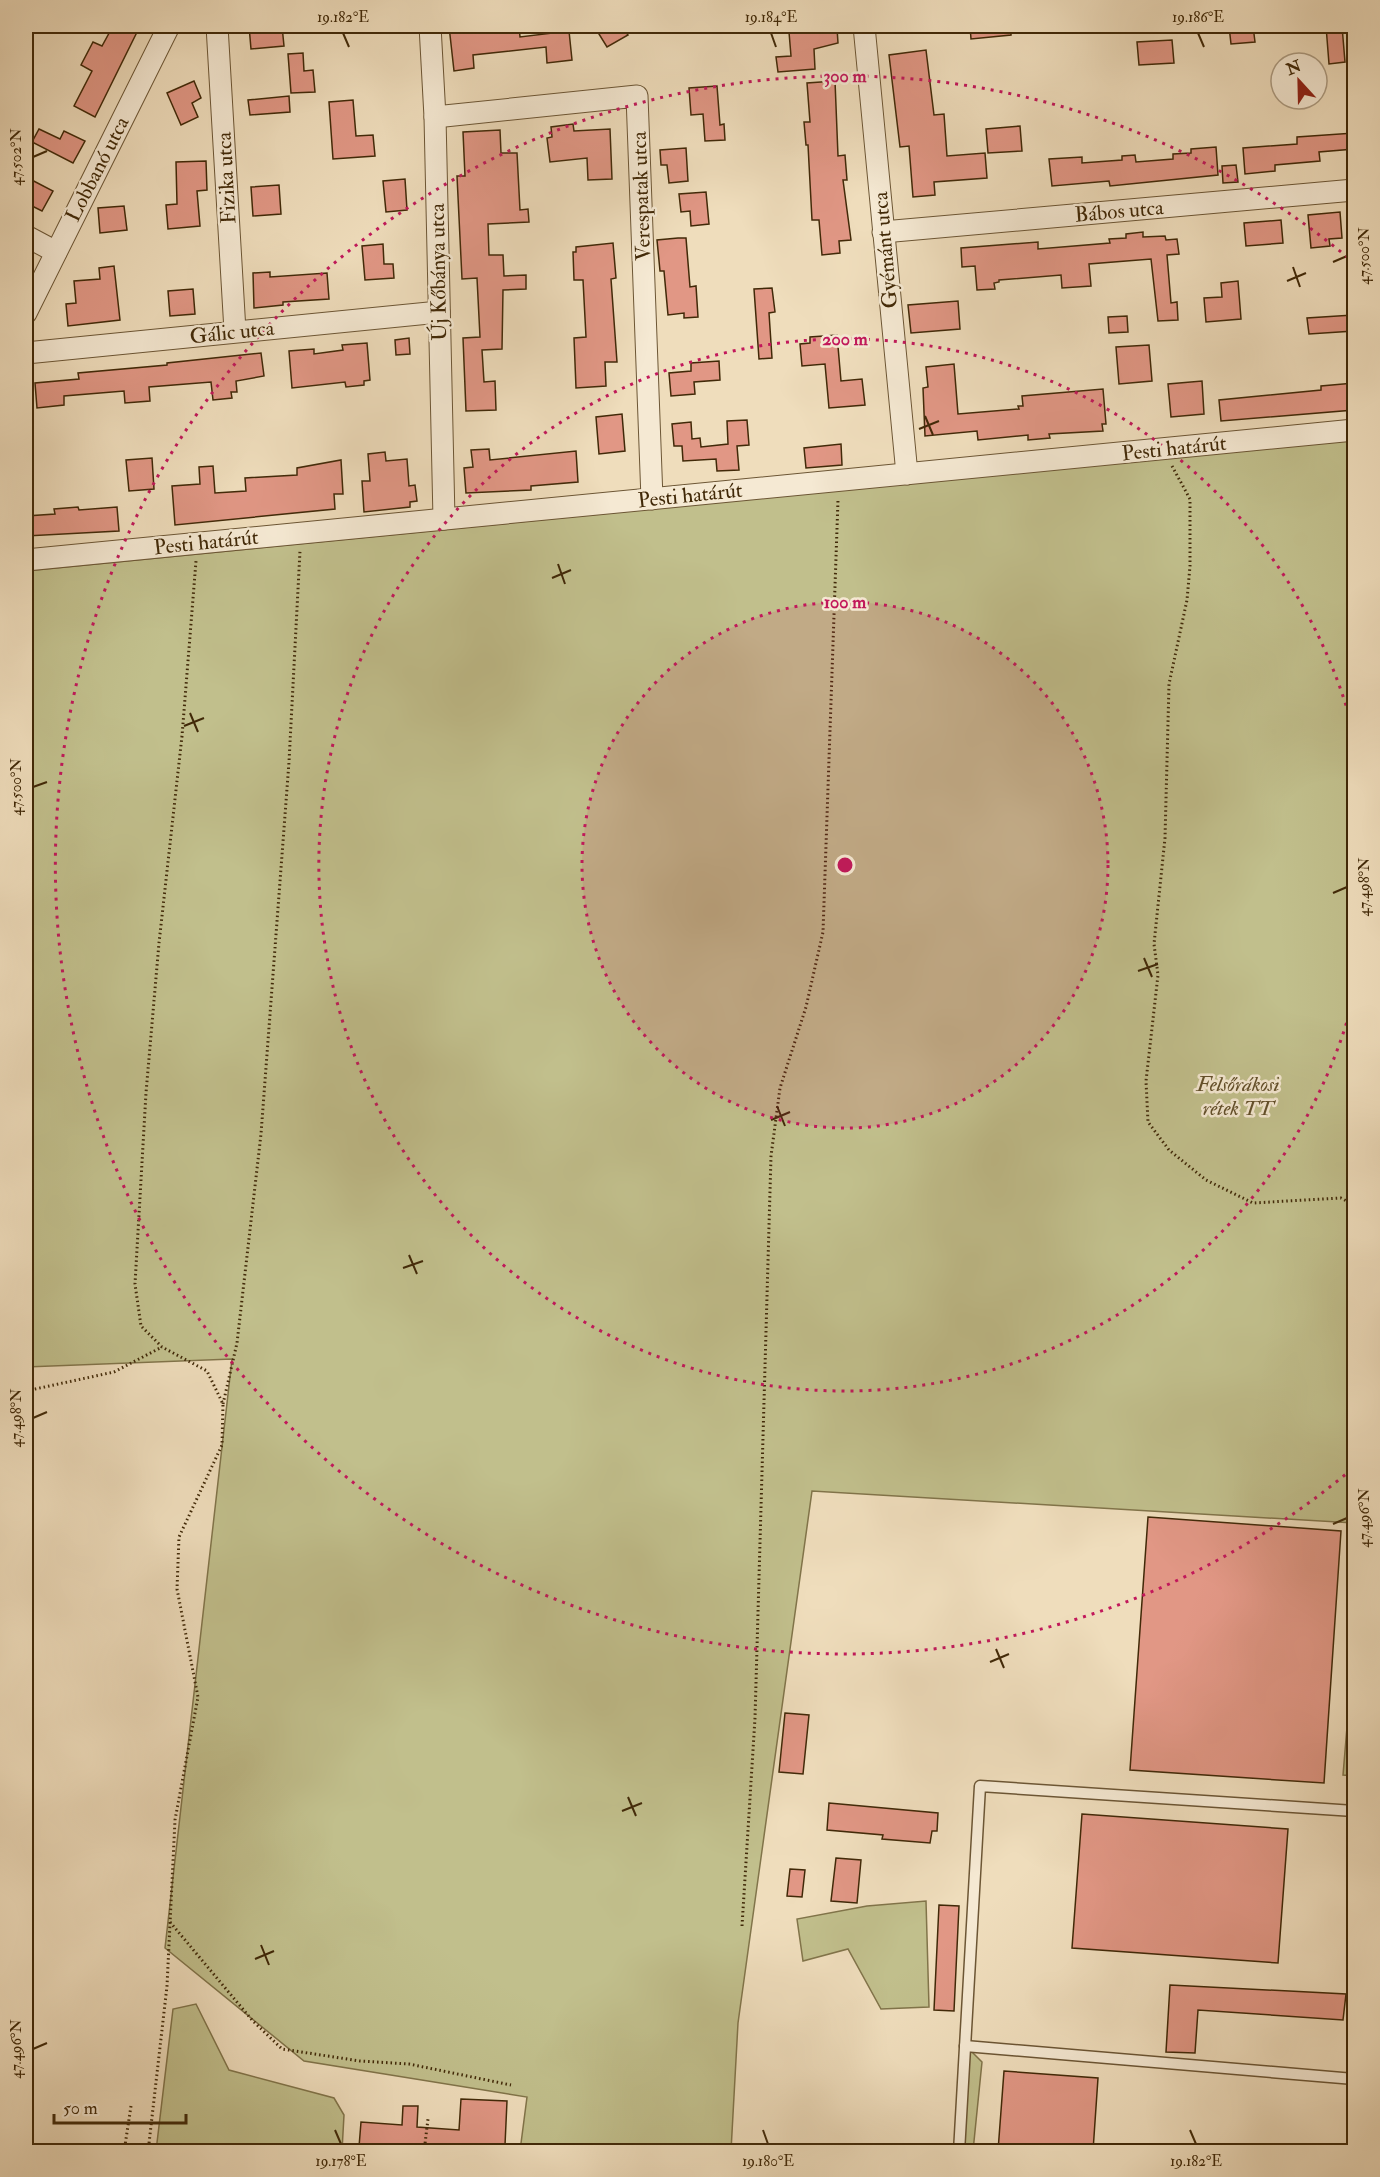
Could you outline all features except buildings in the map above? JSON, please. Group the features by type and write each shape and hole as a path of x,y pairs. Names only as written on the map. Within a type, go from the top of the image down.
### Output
{"street":[{"name":"Lobbanó utca","path":"26,313 169,26"},
{"name":"Fizika utca","path":"217,26 235,331"},
{"name":"Új Kőbánya utca","path":"430,26 435,117 444,519"},
{"name":"Gyémánt utca","path":"864,26 906,474"},
{"name":"Verespatak utca","path":"435,117 637,96 652,499"},
{"name":"Bábos utca","path":"883,232 1354,189"},
{"path":"26,236 56,252"},
{"name":"Gálic utca","path":"26,353 439,312"},
{"name":"Pesti határút","path":"26,560 1354,430"}],"lane":[{"path":"959,2151 980,1786 1354,1811"},
{"path":"965,2046 1354,2079"}],"path":[{"path":"1161,449 1190,499 1190,566 1187,600 1169,684 1165,838 1154,944 1158,975 1146,1081 1148,1122 1169,1150 1206,1180 1253,1203 1341,1198 1354,1205"},
{"path":"742,1926 754,1718 771,1156 780,1088 806,1007 823,932 839,480"},
{"path":"148,2151 167,1986 176,1820 198,1697 177,1589 179,1537 222,1445 223,1404 237,1343 261,1134 289,762 299,554 306,532"},
{"path":"197,543 182,736 147,1081 135,1284 141,1326 162,1347 207,1371 223,1404"},
{"path":"26,1391 114,1372 162,1347"},
{"path":"170,1922 252,2020 282,2049 360,2061 410,2064 512,2085"},
{"path":"124,2151 131,2106"},
{"path":"424,2151 428,2119"}],"green space":[{"name":"Felsőrákosi rétek TT","path":"1354,439 1354,1523 812,1491 738,2023 731,2151 520,2151 527,2097 304,2061 165,1948 232,1359 26,1367 26,571"},
{"path":"1354,1643 1354,1776 1343,1775"},
{"path":"926,1901 929,2007 881,2009 848,1949 803,1961 797,1919 867,1906"},
{"path":"196,2004 229,2070 334,2098 344,2115 342,2151 156,2151 173,2009"},
{"path":"968,2048 982,2062 973,2151 959,2152"}]}
